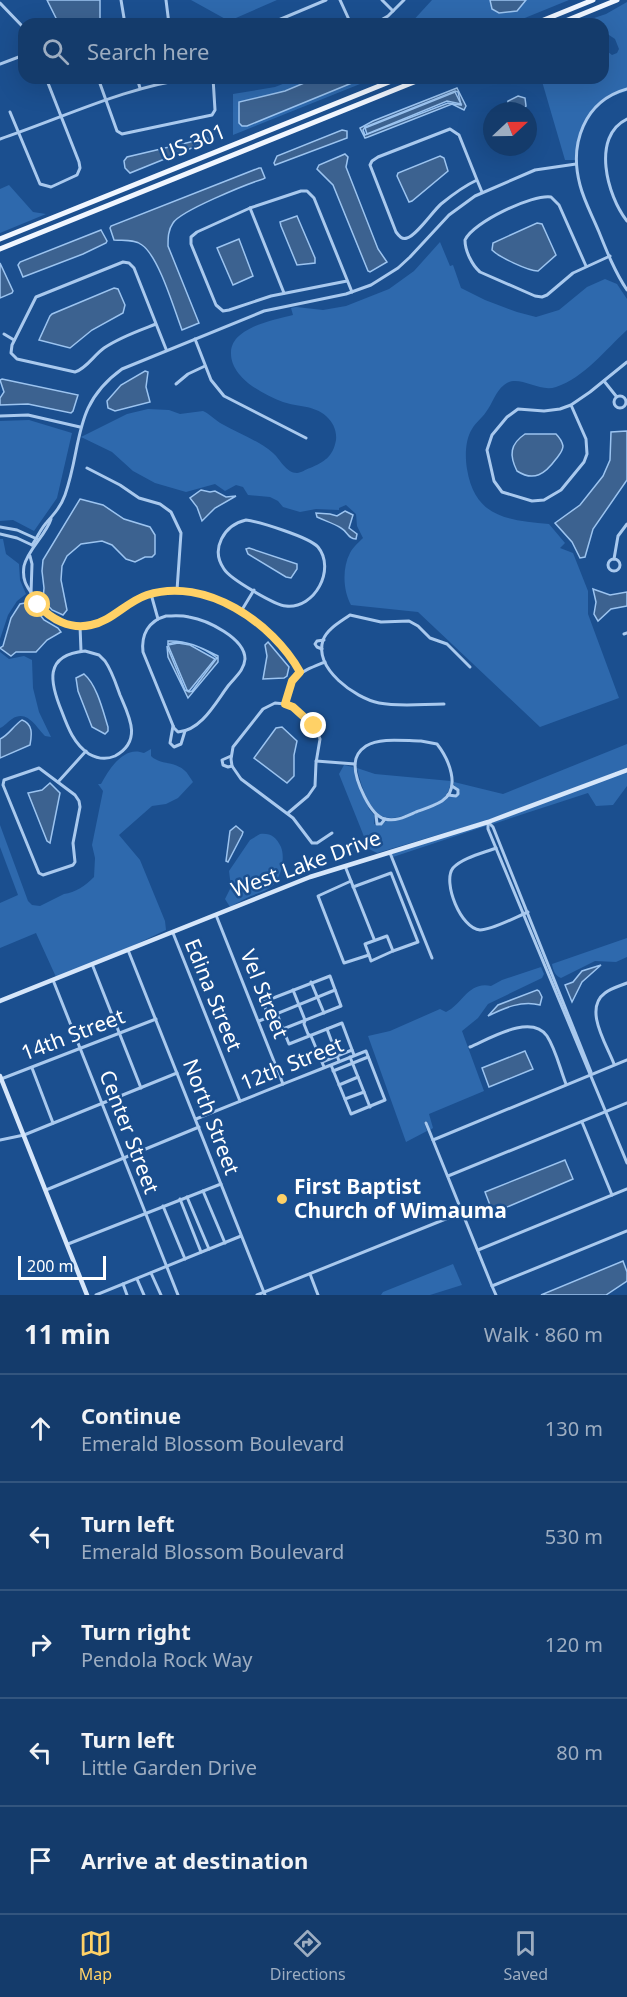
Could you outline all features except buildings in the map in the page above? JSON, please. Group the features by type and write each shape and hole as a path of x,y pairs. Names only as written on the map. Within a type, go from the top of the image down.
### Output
{"main road":[{"path":"549,18 594,0"},
{"path":"573,18 618,0"},
{"name":"US 301","path":"0,239 384,84"},
{"name":"US 301","path":"0,249 409,84"},
{"path":"289,122 292,131"}],"street":[{"path":"121,0 125,18"},
{"path":"166,0 168,18"},
{"path":"284,18 326,0"},
{"path":"340,0 348,18"},
{"path":"382,0 393,11"},
{"path":"383,18 404,0"},
{"path":"0,3 18,22"},
{"path":"0,64 18,57"},
{"path":"10,112 40,184 48,187 77,175 80,166 48,84"},
{"path":"100,84 117,130 124,134 212,115 215,110 213,84"},
{"path":"139,84 140,88"},
{"path":"0,140 106,98 156,84"},
{"path":"627,88 606,98 590,112 581,129 576,153 580,186 609,256 627,290"},
{"path":"627,119 616,125 610,133 605,166 610,185 627,220"},
{"path":"477,180 440,205 413,235 406,239 401,238 396,232 370,165 378,157 450,129 459,135 482,192"},
{"path":"300,672 278,640 240,613 205,594 177,590 151,594 134,601 102,622 89,626 64,624 53,619 38,605 24,582 25,564 65,495 80,427 89,405 113,375 132,363 264,311 352,292 371,285 398,268 449,214 482,192 535,170 576,164"},
{"path":"347,280 284,293 223,311 216,305 191,244 194,234 250,208 301,191 311,193 352,292"},
{"path":"586,266 559,205 551,198 539,197 503,212 472,230 465,240 475,268 480,272 536,296 547,295 573,273 609,256"},
{"path":"250,208 284,293"},
{"path":"156,324 116,341 96,354 82,369 75,372 17,359 11,350 36,297 123,262 132,266 156,324 166,349"},
{"path":"4,334 14,340"},
{"path":"194,338 214,386 224,396 306,438"},
{"path":"571,405 586,439 587,454 584,462 561,490 544,500 532,501 502,492 494,481 487,450 488,443 512,412 518,410 544,411 571,405 627,362"},
{"path":"176,384 188,374 205,366"},
{"path":"604,381 617,397"},
{"path":"617,397 623,397 626,400 624,407 615,406 614,400 617,397"},
{"path":"0,416 28,415 80,427"},
{"path":"87,468 139,498 160,504 177,520 181,533 177,590"},
{"path":"246,520 260,523 308,540 314,543 323,554 325,567 321,585 301,603 295,606 283,606 254,590 230,576 220,562 221,540 232,525 246,520"},
{"path":"614,559 618,536 627,524"},
{"path":"0,527 17,530 38,539"},
{"path":"0,534 34,545"},
{"path":"30,556 32,593"},
{"path":"24,576 32,576"},
{"path":"240,613 254,590"},
{"path":"151,594 158,619"},
{"path":"444,704 380,703 358,695 340,682 325,662 322,649 324,640 335,625 350,615 381,622 409,621 430,638 447,644 470,667"},
{"path":"182,616 202,620 235,639 245,657 241,671 208,713 185,732 178,732 173,726 143,652 144,633 158,619 182,616"},
{"path":"80,626 81,651"},
{"path":"322,649 315,644 317,641 324,640"},
{"path":"81,651 92,652 105,661 132,725 129,744 119,754 102,759 86,751 71,736 52,685 53,670 61,659 70,653 81,651"},
{"path":"285,704 292,681 300,672 325,662"},
{"path":"288,813 313,790 317,779 316,760 320,739 316,729 293,707 275,703 263,709 233,747 232,766 241,779 288,813 312,843 317,843 332,833"},
{"path":"173,726 170,743 174,747 181,744 185,732"},
{"path":"376,742 434,742 439,747 452,775 452,786 448,795 435,804 399,819 385,819 370,809 357,776 355,764 362,749 376,742"},
{"path":"58,782 86,751"},
{"path":"231,756 222,760 223,765 232,766"},
{"path":"316,760 355,764"},
{"path":"39,768 58,782 79,801 73,848 76,860 73,865 43,875 39,873 3,785 7,778 39,768"},
{"name":"West Lake Drive","path":"0,1001 345,864 488,822 627,770"},
{"path":"448,795 458,794 458,790 452,786"},
{"path":"376,815 377,824 381,824 385,819"},
{"path":"488,822 488,829 627,1162"},
{"path":"488,822 493,827 528,912 590,1067 591,1075"},
{"path":"496,848 454,867 448,881 464,922 478,930 484,930 528,912"},
{"path":"389,852 432,958"},
{"path":"345,864 374,939"},
{"path":"354,887 391,873 418,942 371,960 365,944 387,936 393,951"},
{"path":"351,881 318,896 344,963 369,955"},
{"name":"Vel Street","path":"216,915 283,1084"},
{"name":"Edina Street","path":"172,933 240,1101"},
{"name":"North Street","path":"129,950 265,1294"},
{"path":"92,964 141,1088"},
{"path":"269,1017 263,1002 330,976 341,1006 283,1029"},
{"name":"Center Street","path":"53,980 178,1295"},
{"path":"311,982 324,1013"},
{"path":"615,1065 596,1018 595,1008 602,994 627,983"},
{"path":"293,990 308,1034 311,1036 324,1067"},
{"path":"259,1021 335,990"},
{"path":"277,1014 289,1044 342,1023 352,1050 353,1063 370,1107"},
{"name":"14th Street","path":"1,1078 156,1019"},
{"path":"470,1047 522,1026 535,1027 548,1039 567,1085"},
{"path":"327,1029 339,1061"},
{"path":"322,1062 352,1050"},
{"name":"12th Street","path":"195,1119 352,1056 366,1051 368,1057"},
{"path":"331,1065 333,1071 351,1114 385,1100 368,1057 333,1071"},
{"path":"433,1140 627,1060"},
{"path":"32,1068 53,1123"},
{"path":"0,1140 24,1135 177,1073"},
{"path":"339,1085 358,1077"},
{"path":"1,1078 87,1295"},
{"path":"345,1099 364,1092"},
{"path":"448,1176 627,1102"},
{"path":"581,1121 612,1195"},
{"path":"426,1123 496,1295"},
{"path":"46,1190 199,1127"},
{"path":"68,1244 220,1184"},
{"path":"478,1250 627,1189"},
{"path":"203,1191 225,1243"},
{"path":"187,1197 209,1249"},
{"path":"180,1199 201,1252"},
{"path":"163,1206 185,1259"},
{"path":"257,1295 265,1294 463,1212"},
{"path":"492,1286 627,1231"},
{"path":"96,1295 241,1236"},
{"path":"151,1273 161,1295"},
{"path":"309,1274 318,1295"},
{"path":"137,1279 144,1295"},
{"path":"123,1284 127,1295"},
{"path":"108,1290 110,1295"}],"shaded area":[{"path":"47,0 100,0 100,18 56,18"},
{"path":"191,0 277,0 236,18 224,18"},
{"path":"432,0 569,0 525,18 416,18"},
{"path":"490,0 526,0 517,11 499,13 492,9"},
{"path":"627,2 627,91 597,106 582,131 577,160 565,160 543,84 609,84 609,53 612,55 619,49 615,39 609,35 609,18 594,18"},
{"path":"283,84 360,84 233,135 233,94"},
{"path":"302,84 349,84 247,126 239,123 239,102 285,91"},
{"path":"457,88 466,106 464,110 452,104 365,138 360,128","holes":["455,91 458,92 461,105 448,103 365,135 363,130 365,127"]},
{"path":"455,92 461,104 447,101 367,134 365,128"},
{"path":"518,96 525,98 526,102 508,102"},
{"path":"342,130 347,131 347,138 275,165 277,156"},
{"path":"207,138 211,144 204,143 130,173 125,168 124,161 127,157"},
{"path":"345,154 348,157 346,167 378,249 387,262 370,272 333,185 317,169 319,165"},
{"path":"440,156 444,158 448,171 409,202 397,176 398,173"},
{"path":"259,168 265,178 200,205 178,218 171,226 168,246 199,323 182,330 165,284 148,251 136,242 114,240 110,228"},
{"path":"9,185 33,212 46,214 0,233 0,189"},
{"path":"297,216 315,263 297,265 281,226 280,222"},
{"path":"537,223 542,224 556,255 538,271 514,263 492,250 493,243"},
{"path":"101,230 106,243 23,277 18,265 20,262"},
{"path":"239,239 253,276 233,285 217,248"},
{"path":"440,242 450,266 453,265 461,288 517,312 536,317 559,310 587,287 605,279 617,284 627,299 627,330 594,362 576,377 556,387 542,388 516,381 504,385 470,433 467,443 466,464 477,498 486,507 507,518 549,524 565,543 560,548 573,553 588,591 588,614 619,698 540,727 418,612 351,605 345,586 347,559 363,538 357,526 356,514 346,505 339,510 316,509 300,512 283,507 270,497 248,495 243,487 236,485 225,491 215,484 186,492 155,483 133,471 112,452 81,437 127,414 148,409 169,410 180,414 203,411 267,448 286,468 293,472 300,472 320,463 330,455 335,446 336,433 331,421 321,412 283,402 266,394 241,377 232,361 233,343 238,336 255,326 293,315 291,308 323,310 346,306 389,289 414,271"},
{"path":"0,263 13,291 0,298"},
{"path":"114,288 118,289 125,305 123,313 92,330 70,348 39,340 52,314"},
{"path":"145,371 148,372 146,387 150,402 115,411 108,408 107,401 121,385"},
{"path":"0,380 78,395 73,411 71,413 28,404 0,405 0,398 4,392"},
{"path":"29,420 72,433 57,498 34,531 13,520 0,521 0,421"},
{"path":"627,431 627,480 593,529 585,557 580,558 572,542 555,523 580,505 603,476 610,460 611,432"},
{"path":"525,434 556,434 563,444 562,450 548,469 539,475 523,474 517,471 514,465 512,450 516,442"},
{"path":"201,490 215,491 226,497 236,496 215,508 202,521 197,507 190,498"},
{"path":"80,499 103,505 124,519 150,527 155,535 155,554 135,562 126,559 112,545 102,541 81,544 67,556 62,566 61,580 67,610 63,615 52,610 43,600 43,560"},
{"path":"345,511 353,515 349,528 357,534 356,539 351,538 338,526 317,517 316,513 337,516"},
{"path":"0,539 3,539 6,554 19,564 20,580 26,594 17,601 8,615 0,639"},
{"path":"249,548 297,564 297,569 291,578 286,577 248,554 246,549"},
{"path":"593,589 610,595 627,592 627,606 611,609 598,621 594,614 596,602"},
{"path":"30,602 44,620 61,632 47,640 36,652 16,652 11,656 0,648 3,646 11,618 20,604"},
{"path":"268,642 289,667 287,676 284,678 263,679 267,656 265,645"},
{"path":"178,643 190,645 215,659 189,691 168,645"},
{"path":"194,645 218,656 218,662 188,698 168,657 167,646 185,690 189,692 217,658"},
{"path":"0,652 9,659 24,656 32,660 33,688 39,712 51,737 45,736 31,720 22,716 17,716 0,728"},
{"path":"84,674 93,685 102,706 108,727 105,734 92,727 78,691 76,678"},
{"path":"22,720 30,727 30,745 0,758 0,739"},
{"path":"282,727 297,741 294,776 287,783 254,758 276,728"},
{"path":"627,744 627,768 488,820 377,853 369,849 339,774 344,765 353,767 369,809 375,816 374,824 380,826 386,821 399,820 436,806 449,797 457,797 460,791 454,782 503,794"},
{"path":"151,749 151,756 159,761 180,767 193,782 178,798 166,804 152,806 119,835 140,860 165,921 166,930 56,977 36,933 0,948 0,903 18,895 0,847 0,825 28,901 32,905 40,906 84,886 94,877 95,858 92,845 103,791 98,784 101,784 113,765 124,755 137,751 144,753"},
{"path":"357,768 375,774 451,781 447,794 440,801 411,813 388,818 380,815 371,805"},
{"path":"627,771 627,786 613,805 596,806 588,793 491,823"},
{"path":"50,783 60,793 50,843 47,841 28,793 42,790"},
{"path":"486,824 486,826 393,857 391,853"},
{"path":"236,826 243,832 228,862 226,861 230,831"},
{"path":"260,834 273,836 281,847 283,858 279,877 268,889 230,907 225,899 231,887 229,871 250,840"},
{"path":"627,938 627,957 616,962 595,961 561,978 554,971 552,964"},
{"path":"601,965 582,982 572,1002 565,985 573,982 582,971"},
{"path":"541,967 544,974 542,978 488,1004 478,1018 462,1031 484,1091 429,1114 433,1128 430,1130 427,1121 424,1122 427,1131 406,1142 368,1036 390,1031 440,1009 446,1012 477,987 491,986"},
{"path":"537,990 542,997 540,1005 520,1004 488,1016 498,1005"},
{"path":"525,1051 533,1069 489,1087 482,1068"},
{"path":"565,1160 573,1179 493,1213 485,1192"},
{"path":"623,1261 627,1281 606,1295 541,1295"},
{"path":"453,1264 462,1285 430,1295 381,1295 383,1292"}],"place":[{"name":"First Baptist Church of Wimauma","path":"282,1199"}],"route":[{"path":"38,605 53,619 64,624 89,626 102,622 134,601 162,591 191,591 219,600 267,631 278,640 292,658 300,672 292,681 285,704 293,707 314,726"}]}
